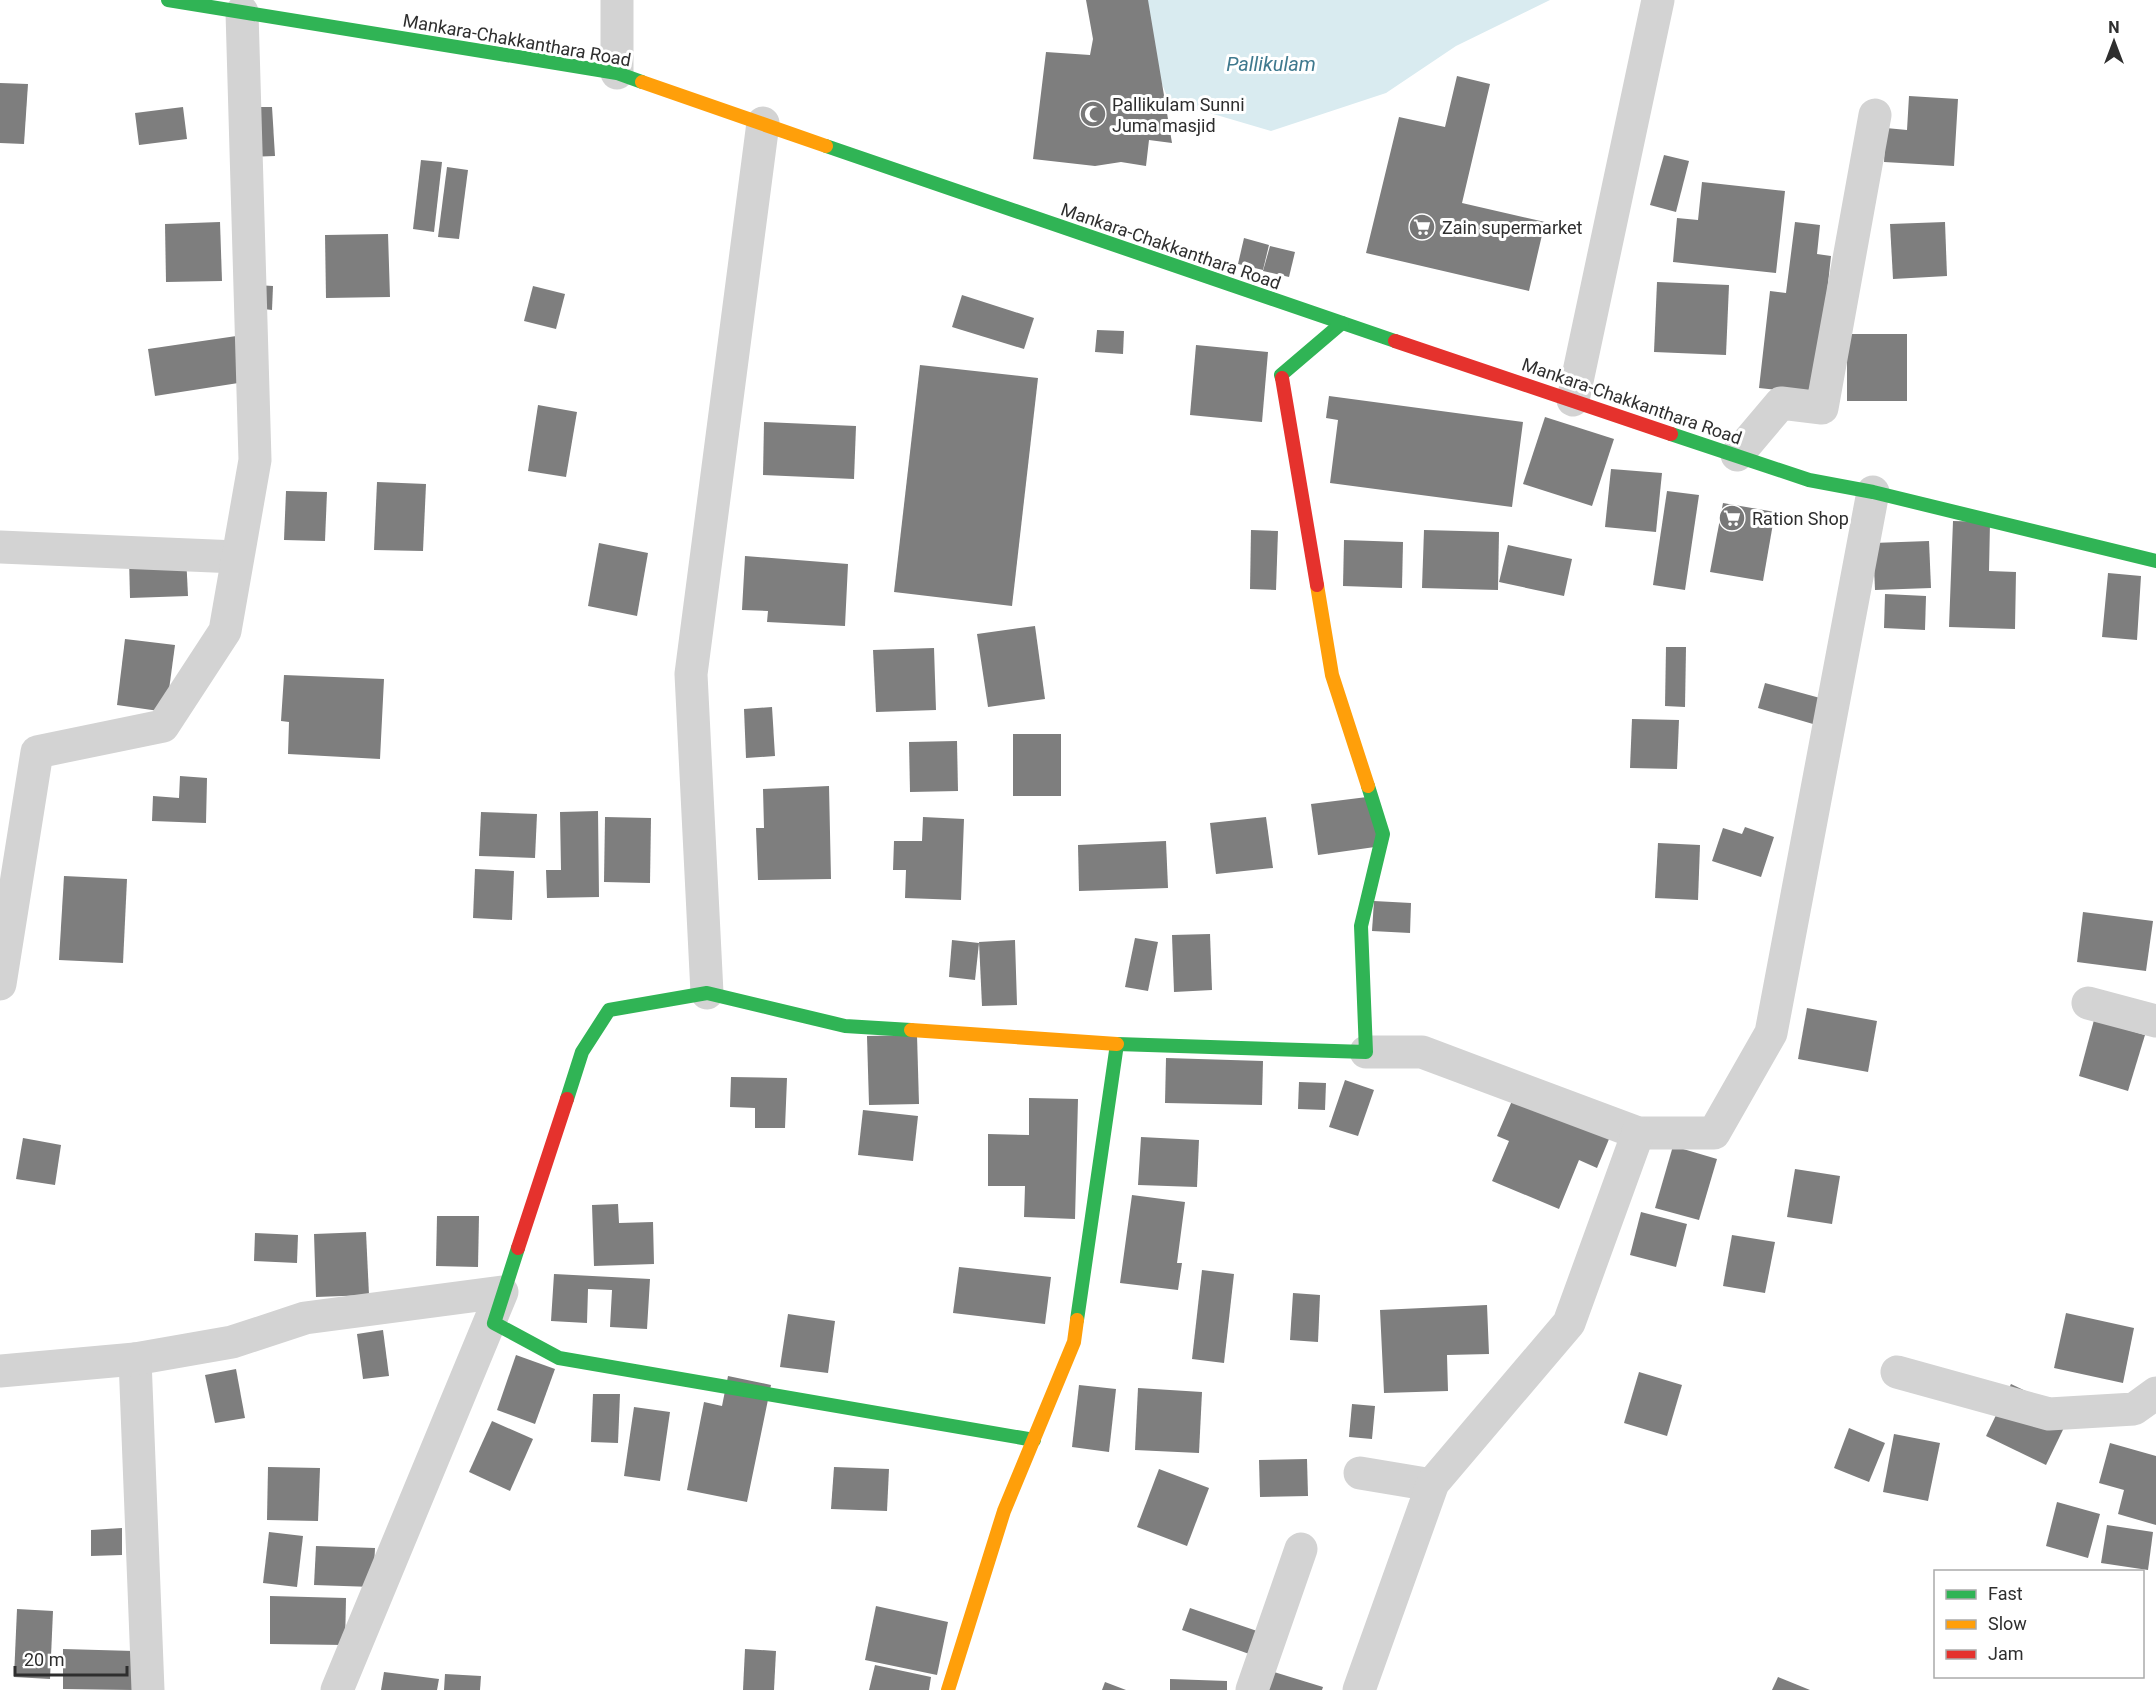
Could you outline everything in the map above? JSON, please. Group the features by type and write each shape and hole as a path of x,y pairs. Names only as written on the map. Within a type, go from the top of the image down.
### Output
{"street":[{"name":"Mankara-Chakkanthara Road","path":"168,0 617,73 1071,232 1809,480 1873,492 2156,561"},
{"path":"617,0 617,73"},
{"path":"1573,400 1658,0"},
{"path":"0,984 37,752 163,726 225,631 255,460 242,12"},
{"path":"1737,455 1781,403 1822,408 1875,115"},
{"path":"707,993 690,674 763,123"},
{"path":"1342,323 1281,375 1332,675 1383,834 1361,926 1366,1052"},
{"path":"1034,1440 559,1358 494,1323 502,1292 582,1052 609,1010 707,993 845,1026 1117,1044 1422,1052 1638,1133 1714,1133 1771,1032 1873,492"},
{"path":"0,547 237,557"},
{"path":"2088,1004 2156,1021"},
{"path":"948,1690 1004,1510 1074,1342 1117,1044"},
{"path":"1359,1690 1432,1485 1569,1323 1638,1133"},
{"path":"0,1371 135,1359 232,1342 305,1318 502,1292"},
{"path":"337,1690 502,1292"},
{"path":"135,1359 148,1690"},
{"path":"1897,1372 2049,1414 2134,1409 2156,1393"},
{"path":"1360,1473 1432,1485"},
{"path":"1252,1690 1301,1550"}],"water":[{"name":"Pallikulam","path":"1127,0 1550,0 1456,46 1386,93 1271,131 1169,101"}],"building":[{"path":"1086,0 1148,0 1172,143 1149,140 1146,166 1121,162 1095,166 1033,159 1046,52 1090,55 1093,39"},
{"path":"1457,76 1490,84 1462,203 1545,222 1529,291 1366,253 1399,117 1445,127"},
{"path":"0,83 28,84 24,144 0,143"},
{"path":"1909,96 1958,99 1954,166 1884,162 1886,128 1907,130"},
{"path":"183,107 187,139 139,145 135,113"},
{"path":"246,107 272,107 275,156 248,157"},
{"path":"1664,155 1689,161 1676,212 1650,205"},
{"path":"421,160 442,162 434,232 413,229"},
{"path":"447,167 468,170 459,239 438,237"},
{"path":"1702,182 1785,191 1776,273 1673,262 1677,218 1698,220"},
{"path":"220,222 222,281 166,282 165,224"},
{"path":"1795,222 1820,225 1817,254 1831,256 1816,394 1759,388 1770,291 1786,293"},
{"path":"1945,222 1947,276 1893,279 1890,224"},
{"path":"388,234 390,297 326,298 325,235"},
{"path":"1244,238 1269,245 1263,270 1238,264"},
{"path":"1270,246 1295,252 1289,277 1263,271"},
{"path":"1657,282 1729,285 1726,355 1654,352"},
{"path":"256,285 273,286 272,310 255,308"},
{"path":"533,286 565,294 556,329 524,321"},
{"path":"962,295 1034,318 1024,349 952,327"},
{"path":"1097,330 1124,331 1123,354 1095,352"},
{"path":"250,334 258,380 155,396 148,349"},
{"path":"1847,334 1907,334 1907,401 1847,401"},
{"path":"1196,345 1268,352 1262,422 1190,415"},
{"path":"920,365 1038,378 1012,606 894,592"},
{"path":"1329,396 1523,422 1512,507 1330,483 1338,420 1326,418"},
{"path":"538,405 577,412 566,477 528,471"},
{"path":"1545,417 1614,439 1592,506 1523,484"},
{"path":"764,422 856,426 854,479 763,475"},
{"path":"1611,469 1662,473 1656,532 1605,527"},
{"path":"377,482 426,484 423,551 374,550"},
{"path":"286,491 327,492 325,541 284,540"},
{"path":"1667,491 1699,495 1685,590 1653,585"},
{"path":"1723,503 1775,512 1763,581 1710,572"},
{"path":"1953,521 1990,522 1989,571 2016,572 2015,629 1949,627"},
{"path":"1251,530 1278,531 1276,590 1250,589"},
{"path":"1424,530 1499,532 1498,590 1422,588"},
{"path":"1344,540 1403,542 1402,588 1343,586"},
{"path":"1929,541 1931,588 1875,590 1873,543"},
{"path":"599,543 648,553 637,616 588,606"},
{"path":"1508,545 1572,559 1564,596 1499,582"},
{"path":"186,555 188,596 130,598 129,558"},
{"path":"745,556 848,564 845,626 767,622 768,611 742,610"},
{"path":"2108,573 2141,576 2137,640 2102,637"},
{"path":"1885,594 1926,596 1925,630 1884,628"},
{"path":"1035,626 1045,699 988,707 977,634"},
{"path":"125,639 175,645 166,712 117,705"},
{"path":"1666,647 1686,647 1685,707 1665,706"},
{"path":"934,648 936,710 876,712 873,650"},
{"path":"284,675 384,679 380,759 288,754 289,722 281,721"},
{"path":"1765,683 1820,698 1813,724 1758,708"},
{"path":"772,707 775,756 746,758 744,709"},
{"path":"1632,719 1679,720 1677,769 1630,768"},
{"path":"1013,734 1061,734 1061,796 1013,796"},
{"path":"957,741 958,791 910,792 909,742"},
{"path":"180,776 207,778 206,823 152,821 153,796 179,798"},
{"path":"829,786 831,879 758,880 756,828 764,828 763,789"},
{"path":"1375,796 1382,846 1318,855 1311,804"},
{"path":"598,811 599,897 547,898 546,870 561,870 560,812"},
{"path":"481,812 537,814 535,858 479,856"},
{"path":"605,817 651,818 650,883 604,882"},
{"path":"923,817 964,819 961,900 905,898 906,870 893,870 894,841 922,841"},
{"path":"1266,817 1273,868 1216,874 1210,823"},
{"path":"1745,827 1774,837 1761,877 1712,861 1723,828 1742,834"},
{"path":"1166,841 1168,888 1079,891 1078,845"},
{"path":"1658,843 1700,845 1698,900 1655,898"},
{"path":"475,869 514,871 512,920 473,918"},
{"path":"64,876 127,879 123,963 59,960"},
{"path":"1374,901 1411,903 1410,933 1372,931"},
{"path":"2083,912 2153,921 2146,971 2077,962"},
{"path":"1210,934 1212,990 1174,992 1172,935"},
{"path":"1135,938 1158,942 1148,991 1125,987"},
{"path":"952,940 979,943 975,980 949,977"},
{"path":"1015,940 1017,1005 982,1006 979,942"},
{"path":"1807,1008 1877,1021 1868,1072 1798,1059"},
{"path":"2094,1020 2145,1035 2128,1091 2079,1076"},
{"path":"917,1035 919,1104 869,1105 867,1036"},
{"path":"1166,1058 1263,1061 1262,1105 1165,1103"},
{"path":"1523,1075 1619,1115 1597,1168 1579,1160 1559,1209 1492,1181 1509,1141 1497,1136"},
{"path":"731,1077 787,1078 785,1128 755,1128 755,1108 730,1107"},
{"path":"1345,1080 1374,1090 1358,1136 1329,1127"},
{"path":"1299,1082 1326,1083 1325,1110 1298,1109"},
{"path":"1029,1098 1078,1099 1075,1219 1024,1217 1025,1186 988,1186 988,1134 1029,1135"},
{"path":"863,1110 918,1116 913,1161 858,1155"},
{"path":"1141,1137 1199,1140 1197,1187 1138,1185"},
{"path":"23,1138 61,1145 55,1185 16,1179"},
{"path":"1673,1146 1717,1159 1699,1220 1655,1208"},
{"path":"1795,1169 1840,1176 1832,1224 1787,1217"},
{"path":"1132,1195 1185,1202 1177,1263 1182,1263 1178,1290 1120,1283"},
{"path":"618,1204 619,1223 653,1222 654,1264 594,1266 592,1205"},
{"path":"1641,1212 1687,1224 1676,1267 1630,1255"},
{"path":"437,1216 479,1216 478,1267 436,1266"},
{"path":"366,1232 369,1295 316,1297 314,1234"},
{"path":"255,1233 298,1235 297,1263 254,1261"},
{"path":"1732,1235 1775,1242 1765,1293 1723,1286"},
{"path":"959,1267 1051,1277 1045,1324 953,1313"},
{"path":"1202,1270 1234,1274 1224,1363 1192,1359"},
{"path":"554,1274 650,1279 647,1329 610,1327 612,1290 588,1289 587,1323 551,1321"},
{"path":"1293,1293 1320,1295 1318,1342 1290,1340"},
{"path":"1487,1305 1489,1354 1447,1355 1448,1391 1384,1393 1380,1310"},
{"path":"2066,1313 2134,1328 2123,1383 2054,1368"},
{"path":"788,1314 835,1321 828,1373 780,1367"},
{"path":"383,1330 389,1376 363,1379 357,1334"},
{"path":"516,1355 555,1369 535,1424 497,1410"},
{"path":"236,1369 245,1418 215,1423 205,1375"},
{"path":"1639,1372 1682,1385 1667,1436 1624,1423"},
{"path":"728,1376 771,1385 747,1502 687,1490 704,1402 722,1406"},
{"path":"2011,1384 2071,1413 2046,1465 1986,1436"},
{"path":"1079,1385 1116,1389 1109,1452 1072,1447"},
{"path":"1138,1388 1202,1392 1199,1453 1135,1450"},
{"path":"593,1394 620,1394 618,1443 591,1442"},
{"path":"1352,1404 1375,1406 1372,1439 1349,1437"},
{"path":"634,1407 670,1412 660,1481 624,1476"},
{"path":"492,1421 533,1439 510,1491 469,1472"},
{"path":"1849,1428 1885,1443 1869,1482 1834,1468"},
{"path":"1894,1434 1940,1443 1928,1501 1883,1492"},
{"path":"2110,1443 2156,1456 2156,1525 2118,1514 2124,1490 2099,1483"},
{"path":"1307,1459 1308,1496 1260,1497 1259,1460"},
{"path":"268,1467 320,1468 318,1521 267,1520"},
{"path":"834,1467 889,1469 887,1511 831,1509"},
{"path":"1159,1469 1209,1488 1187,1546 1137,1527"},
{"path":"2057,1502 2100,1514 2088,1558 2046,1546"},
{"path":"2107,1525 2153,1532 2148,1570 2101,1563"},
{"path":"122,1528 122,1555 91,1556 91,1530"},
{"path":"269,1532 303,1536 297,1587 263,1583"},
{"path":"316,1546 375,1548 373,1587 314,1585"},
{"path":"270,1596 346,1598 345,1645 270,1644"},
{"path":"876,1606 948,1622 937,1675 865,1660"},
{"path":"1190,1608 1260,1632 1252,1655 1182,1630"},
{"path":"17,1609 53,1611 50,1679 14,1677"},
{"path":"63,1649 134,1651 133,1690 63,1689"},
{"path":"745,1649 776,1651 774,1690 743,1690"},
{"path":"875,1665 931,1677 929,1690 869,1690"},
{"path":"384,1672 439,1679 437,1690 381,1690"},
{"path":"1274,1672 1323,1687 1322,1690 1268,1690"},
{"path":"445,1674 481,1676 480,1690 444,1690"},
{"path":"1778,1677 1810,1690 1772,1690"},
{"path":"1170,1679 1227,1681 1227,1690 1170,1690"},
{"path":"1105,1682 1126,1690 1102,1690"}],"traffic: fast":[{"path":"168,0 617,73 642,82"},
{"path":"826,146 1395,341"},
{"path":"1282,378 1281,375 1342,323"},
{"path":"1671,434 1809,480 1873,492 2156,561"},
{"path":"1077,1320 1117,1044 1366,1052 1361,926 1383,834 1368,786"},
{"path":"567,1099 582,1052 609,1010 707,993 845,1026 911,1030"},
{"path":"518,1248 494,1323 559,1358 1034,1440"}],"traffic: slow":[{"path":"642,82 826,146"},
{"path":"1317,585 1332,675 1368,786"},
{"path":"911,1030 1117,1044"},
{"path":"948,1690 1004,1511 1074,1342 1077,1320"}],"traffic: jam":[{"path":"1395,341 1671,434"},
{"path":"1282,378 1317,585"},
{"path":"518,1248 567,1099"}],"place":[{"name":"Pallikulam Sunni Juma masjid","path":"1093,114"},
{"name":"Zain supermarket","path":"1422,227"},
{"name":"Ration Shop","path":"1732,518"}]}
